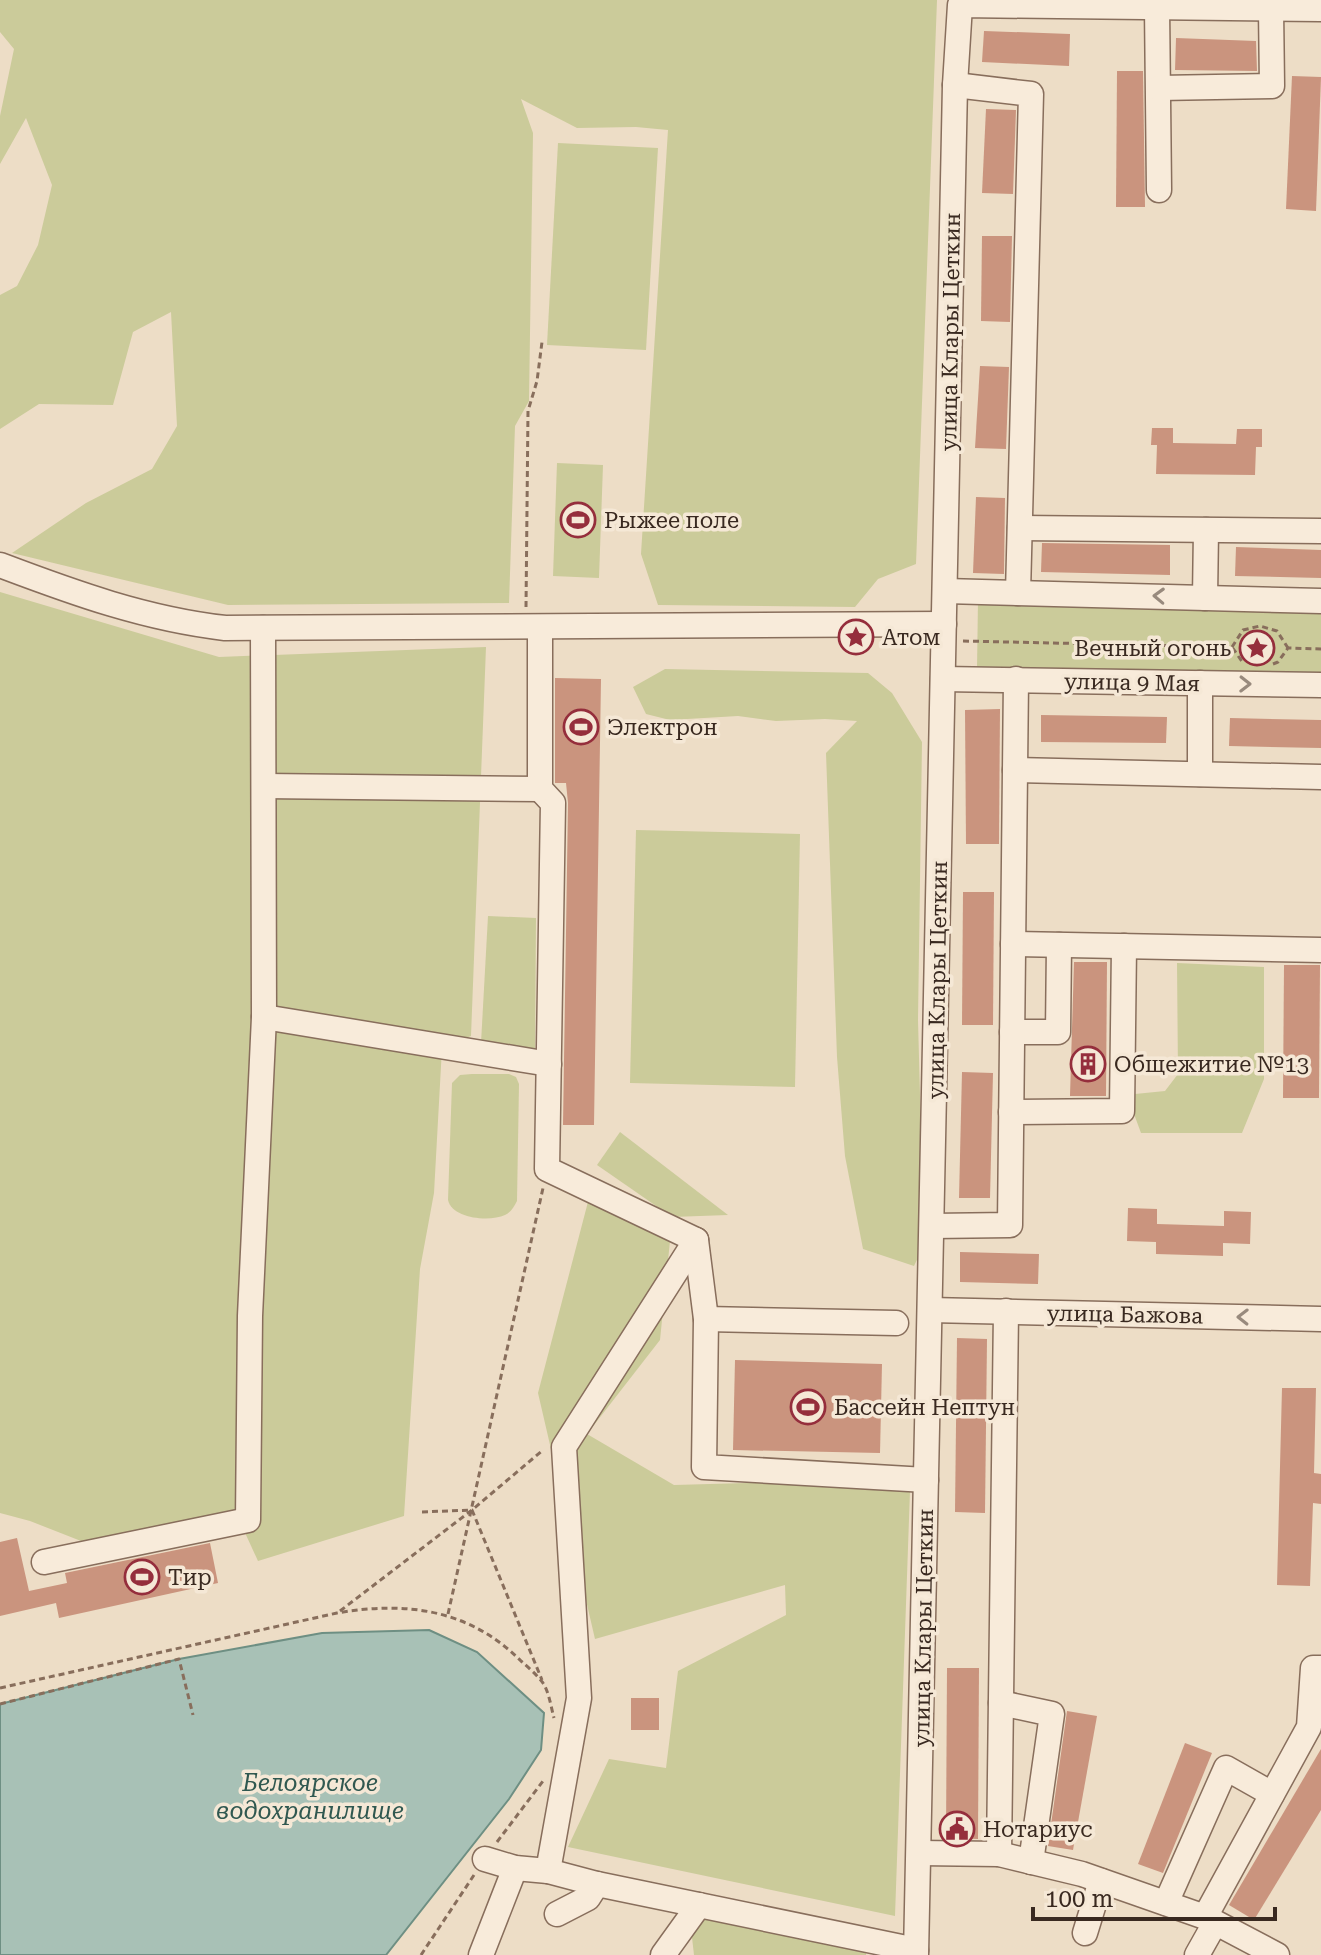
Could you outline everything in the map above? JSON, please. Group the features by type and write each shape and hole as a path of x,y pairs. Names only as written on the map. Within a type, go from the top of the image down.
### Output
{"street":[{"name":"улица Клары Цеткин","path":"910,1953 919,1853 943,679 952,633 945,591 955,85 960,5 1157,7"},
{"path":"1159,190 1157,7 1321,9"},
{"path":"1159,88 1272,86 1271,9"},
{"path":"955,85 1031,94 1018,593"},
{"path":"1020,528 1321,531"},
{"path":"1205,598 1206,530"},
{"path":"0,565 90,599 184,624 225,628 533,627 952,633"},
{"path":"945,591 1321,601"},
{"path":"533,627 540,789 553,803 547,1169 696,1240"},
{"path":"44,1562 248,1520 250,1316 264,1017 263,628"},
{"name":"улица 9 Мая","path":"943,679 1321,685"},
{"path":"932,1226 1010,1225 1016,679"},
{"path":"1200,683 1200,774"},
{"path":"1015,770 1321,777"},
{"path":"264,786 540,789"},
{"path":"1013,944 1321,950"},
{"path":"1012,1032 1058,1032 1059,945"},
{"path":"1011,1112 1122,1111 1124,946"},
{"path":"264,1017 549,1064"},
{"path":"696,1240 706,1319 704,1467 926,1480"},
{"path":"548,1871 579,1698 564,1447 696,1240"},
{"name":"улица Бажова","path":"930,1310 1321,1319"},
{"path":"999,1854 1006,1311"},
{"path":"706,1319 896,1323"},
{"path":"1197,1955 1210,1920 1309,1727 1313,1668 1321,1668"},
{"path":"1001,1703 1052,1714 1031,1862"},
{"path":"1166,1903 1226,1768 1272,1794"},
{"path":"919,1853 999,1854 1101,1881 1210,1920 1277,1955"},
{"path":"485,1859 910,1953"},
{"path":"481,1955 515,1868"},
{"path":"1085,1933 1101,1881"},
{"path":"557,1914 588,1898 597,1884"},
{"path":"663,1955 699,1905"}],"path":[{"path":"533,627 528,411 537,381 542,342"},
{"path":"1232,647 1243,630 1260,626 1277,631 1288,648"},
{"path":"952,633 1232,647"},
{"path":"1232,647 1240,662 1250,665"},
{"path":"1288,648 1321,649"},
{"path":"1269,665 1278,662 1288,648"},
{"path":"448,1616 547,1169"},
{"path":"337,1613 472,1510 543,1450"},
{"path":"422,1512 472,1510"},
{"path":"472,1510 543,1683 558,1728"},
{"path":"0,1688 374,1607 411,1609 448,1616 480,1628 510,1650 543,1683"},
{"path":"0,1704 179,1659 193,1715"},
{"path":"421,1955 485,1859 545,1778"}],"green space":[{"path":"0,0 937,0 916,564 878,579 855,607 658,605 641,554 668,130 577,128 521,99 533,133 529,401 515,426 509,603 228,605 12,553 86,503 152,469 177,426 171,312 133,332 113,405 39,404 0,429 0,295 17,286 38,245 52,185 26,118 0,164 0,116 14,49 0,32"},
{"path":"558,143 658,148 646,350 547,345"},
{"name":"Рыжее поле","path":"557,463 603,465 599,578 553,576"},
{"path":"0,592 219,657 486,647 471,1036 442,1048 434,1193 420,1269 404,1516 258,1561 241,1524 81,1541 0,1513"},
{"path":"978,600 1321,607 1321,674 977,669"},
{"path":"665,669 868,673 892,693 922,742 918,1020 924,1245 914,1266 863,1249 845,1156 837,1057 826,753 857,721 776,721 738,716 670,720 646,714 633,687"},
{"path":"636,830 800,834 795,1087 630,1083"},
{"path":"488,916 536,918 535,1055 481,1043"},
{"path":"1177,963 1264,967 1264,1079 1242,1133 1141,1133 1134,1114 1135,1094 1165,1091 1178,1074"},
{"path":"509,1074 516,1077 519,1084 517,1201 509,1212 498,1217 464,1215 456,1211 448,1200 452,1083 460,1075"},
{"path":"620,1132 728,1215 672,1217 597,1165"},
{"path":"589,1198 670,1241 660,1340 587,1434 674,1485 887,1479 910,1491 895,1916 568,1847 609,1759 666,1768 678,1671 786,1615 785,1585 595,1639 538,1393"},
{"path":"689,1911 866,1945 866,1955 694,1955"}],"water":[{"name":"Белоярское водохранилище","path":"429,1630 477,1652 544,1713 541,1750 509,1799 386,1955 0,1955 0,1704 179,1659 322,1633"}],"building":[{"path":"984,31 1070,34 1069,66 982,62"},
{"path":"1176,38 1256,41 1257,71 1175,70"},
{"path":"1117,71 1143,71 1145,207 1116,207"},
{"path":"1292,76 1321,77 1316,211 1286,209"},
{"path":"986,109 1016,110 1013,194 982,193"},
{"path":"982,236 1012,236 1010,322 981,321"},
{"path":"980,366 1009,367 1006,449 975,448"},
{"path":"1152,428 1173,428 1173,443 1236,444 1237,429 1262,429 1262,447 1256,447 1255,475 1156,474 1157,445 1151,445"},
{"path":"976,497 1005,498 1004,574 973,573"},
{"path":"1042,543 1170,545 1170,575 1041,572"},
{"path":"1236,547 1321,550 1321,578 1235,576"},
{"path":"555,678 601,679 594,1125 563,1125 568,803 566,783 555,783"},
{"path":"1000,709 999,844 966,844 965,710"},
{"path":"1041,715 1167,717 1166,743 1041,742"},
{"path":"1230,718 1321,720 1321,748 1229,746"},
{"path":"963,892 994,892 993,1025 962,1025"},
{"name":"Общежитие №13","path":"1074,962 1107,962 1106,1096 1070,1096"},
{"path":"1284,965 1320,965 1319,1098 1283,1098"},
{"path":"962,1072 993,1073 990,1198 959,1198"},
{"path":"1128,1208 1157,1209 1157,1224 1224,1226 1224,1211 1251,1212 1250,1244 1223,1243 1223,1256 1156,1254 1156,1242 1127,1241"},
{"path":"960,1252 1039,1254 1038,1284 960,1282"},
{"path":"957,1338 987,1339 985,1513 955,1512"},
{"name":"Бассейн Нептун","path":"735,1360 882,1364 880,1453 733,1450"},
{"path":"1282,1388 1316,1388 1314,1473 1321,1474 1321,1504 1313,1503 1310,1586 1277,1585"},
{"name":"Тир","path":"17,1538 29,1591 67,1583 65,1573 210,1543 218,1583 59,1618 56,1603 0,1616 0,1542"},
{"path":"947,1668 979,1668 978,1839 946,1838"},
{"path":"631,1698 659,1698 659,1730 631,1730"},
{"path":"1067,1711 1097,1716 1073,1850 1048,1846"},
{"path":"1185,1743 1212,1753 1163,1873 1138,1864"},
{"path":"1321,1749 1321,1810 1254,1920 1229,1905"}],"place":[{"name":"Рыжее поле","path":"578,520"},
{"name":"Атом","path":"856,637"},
{"name":"Вечный огонь","path":"1257,648"},
{"name":"Электрон","path":"581,727"},
{"name":"Общежитие №13","path":"1088,1064"},
{"name":"Бассейн Нептун","path":"808,1407"},
{"name":"Тир","path":"142,1577"},
{"name":"Нотариус","path":"957,1829"}]}
